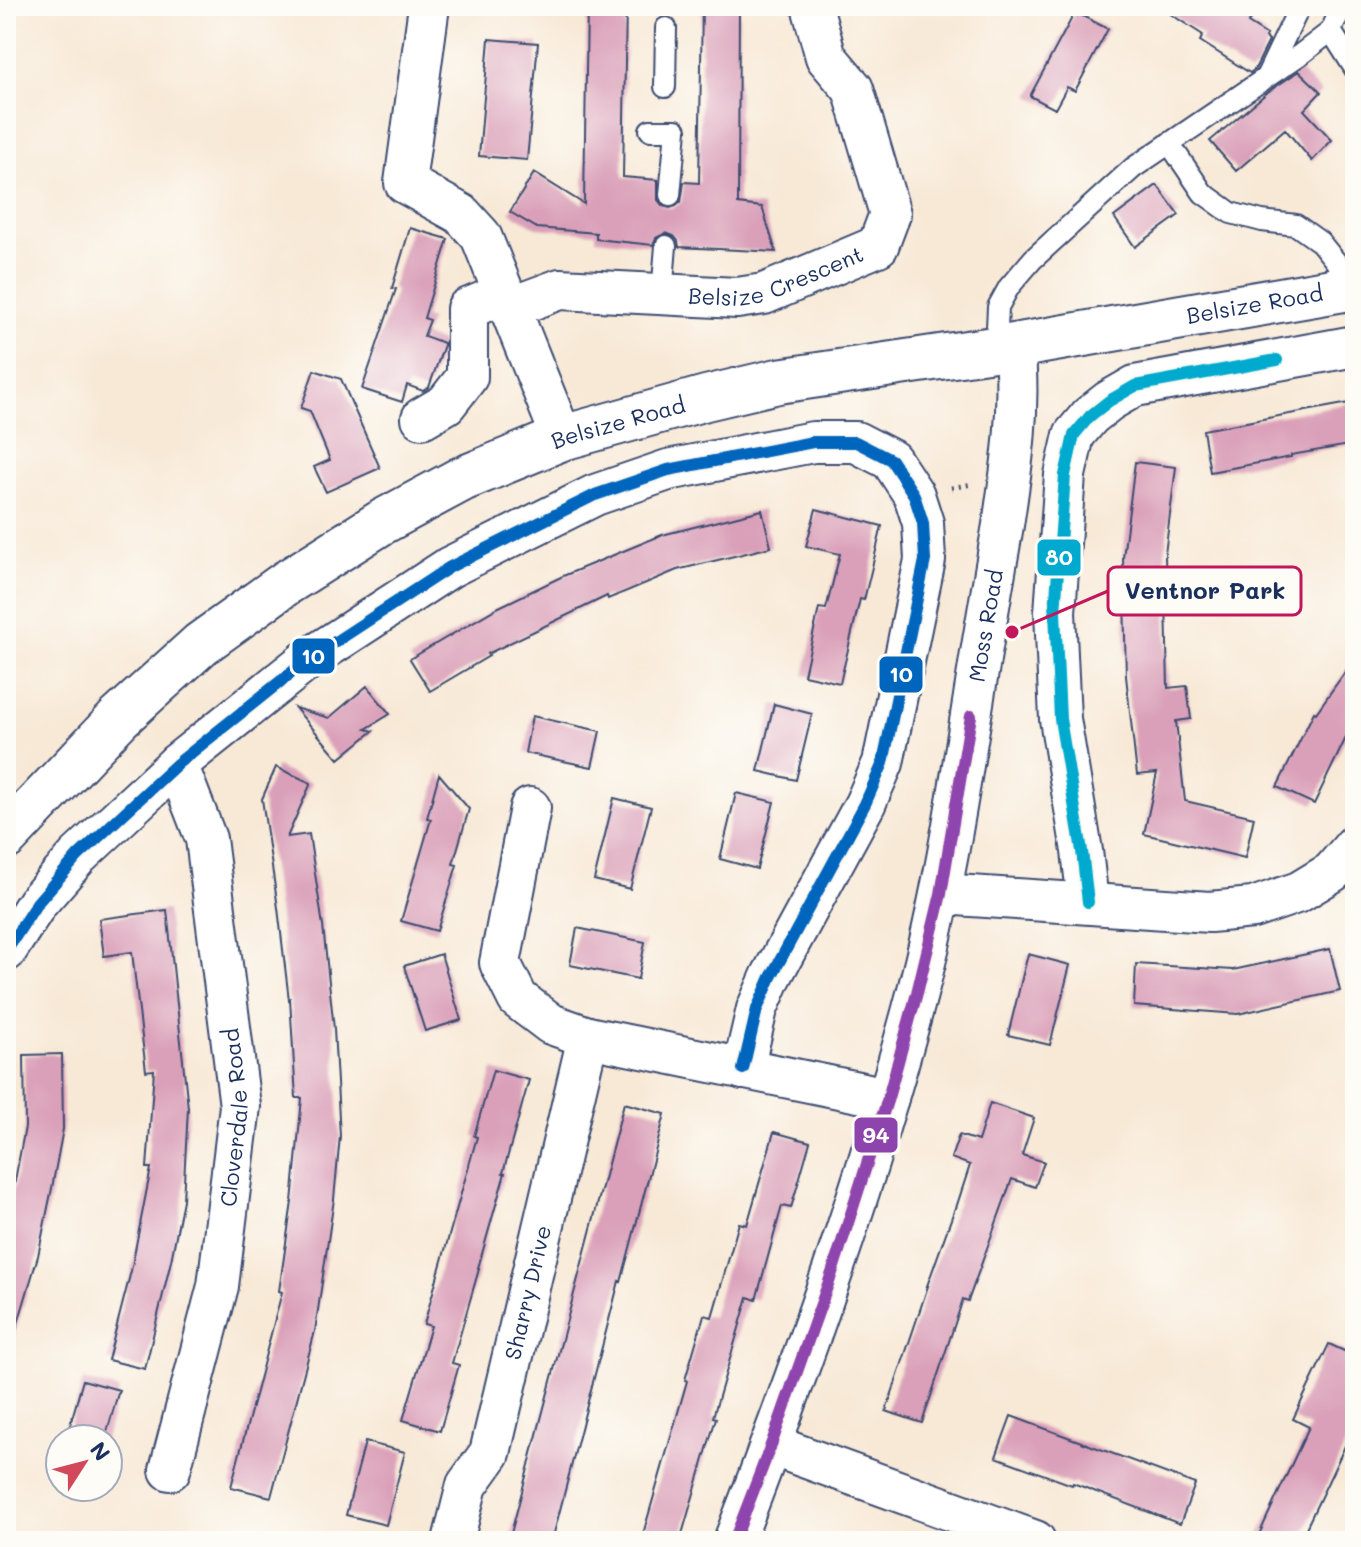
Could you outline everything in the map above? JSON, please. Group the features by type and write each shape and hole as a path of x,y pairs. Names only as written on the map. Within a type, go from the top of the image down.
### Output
{"street":[{"path":"429,6 405,183 461,214 481,236 562,438"},
{"name":"Belsize Crescent","path":"422,418 446,404 467,377 467,309 560,289 737,298 764,294 878,246 890,214 853,89 826,57 812,6"},
{"name":"Belsize Road","path":"6,837 119,718 201,644 274,591 382,522 449,486 562,438 778,381 1005,348 1350,288"},
{"path":"1088,902 1060,719 1055,612 1065,475 1074,435 1090,416 1135,386 1355,346"},
{"name":"Moss Road","path":"734,1541 832,1273 888,1098 941,894 1011,476 1018,392 1005,348"},
{"path":"6,951 37,903 78,856 177,764 306,661 436,575 595,495 668,470 813,442 856,442 891,460 914,495 923,523 925,560 883,763 865,804 771,977 757,1009 743,1069"},
{"name":"Cloverdale Road","path":"170,1470 218,1286 240,1106 206,839 177,764"},
{"path":"530,808 500,963 518,999 551,1024 588,1037 888,1098"},
{"path":"941,894 1210,912 1253,908 1299,892 1332,872 1355,845"},
{"name":"Sharry Drive","path":"453,1541 467,1485 490,1453 588,1037"},
{"path":"771,1445 1035,1541"}],"lane":[{"path":"1266,77 1300,6"},
{"path":"1005,348 998,307 1009,287 1033,259 1133,168 1331,31 1342,6"},
{"path":"665,87 666,28"},
{"path":"1331,31 1355,69"},
{"path":"650,130 676,130 670,195"},
{"path":"1169,143 1203,193 1231,213 1296,225 1320,242 1337,263 1350,288"},
{"path":"662,294 666,246"}],"path":[{"path":"914,495 1011,476"}],"building":[{"path":"587,6 626,6 623,177 658,180 658,200 670,208 681,202 684,182 699,183 702,6 739,6 738,204 762,207 776,252 679,247 674,236 666,233 656,238 653,245 596,239 596,233 537,228 510,212 534,173 584,204"},
{"path":"1158,6 1259,6 1248,23 1267,35 1265,37 1269,41 1250,73 1200,41 1203,35"},
{"path":"1075,12 1108,29 1075,91 1067,87 1055,109 1030,96"},
{"path":"489,39 538,43 527,160 479,156"},
{"path":"1299,71 1321,92 1304,110 1332,140 1312,161 1285,129 1236,171 1210,141 1268,92"},
{"path":"1157,185 1179,215 1135,247 1114,217"},
{"path":"410,228 448,239 424,318 430,320 424,336 444,345 429,387 423,391 407,385 402,402 362,389 396,289 392,288"},
{"path":"314,370 341,379 380,468 326,492 314,467 330,460 310,411 301,408"},
{"path":"1355,402 1355,444 1210,472 1203,430"},
{"path":"1135,462 1176,467 1165,554 1168,688 1187,686 1191,719 1176,721 1185,801 1254,817 1245,858 1144,834 1157,773 1137,775 1126,676 1123,558"},
{"path":"816,509 882,526 840,683 804,675 819,608 826,609 840,554 806,546"},
{"path":"762,510 771,547 677,570 608,599 607,596 487,654 489,656 430,691 410,659 497,608 563,576 662,535"},
{"path":"1355,658 1355,719 1314,804 1277,787 1314,712"},
{"path":"367,686 390,714 366,729 373,731 339,759 295,708 329,718"},
{"path":"774,704 812,714 796,780 758,771"},
{"path":"532,716 600,731 592,767 525,753"},
{"path":"276,767 311,783 287,837 309,834 334,1029 340,1136 315,1331 271,1497 231,1487 282,1292 279,1291 302,1098 296,1098 290,999 262,799"},
{"path":"439,774 469,809 453,864 457,865 437,931 401,921 431,819 427,818"},
{"path":"736,793 774,802 757,869 720,859"},
{"path":"614,798 651,807 630,889 594,880"},
{"path":"167,910 188,1108 183,1200 145,1369 108,1360 131,1271 151,1168 147,1168 154,1070 146,1071 132,952 104,956 99,919"},
{"path":"577,928 645,942 638,979 570,965"},
{"path":"1330,949 1340,991 1238,1014 1134,1006 1136,964 1233,970"},
{"path":"441,954 461,1020 425,1031 404,966"},
{"path":"1028,954 1070,965 1050,1045 1008,1035"},
{"path":"62,1054 63,1129 52,1188 38,1256 13,1340 6,1339 6,1229 25,1127 24,1055"},
{"path":"493,1070 529,1080 452,1363 459,1365 440,1431 403,1420 431,1326 424,1324"},
{"path":"624,1103 665,1114 621,1282 552,1541 509,1541"},
{"path":"990,1103 1034,1118 1022,1155 1044,1162 1035,1187 1012,1179 968,1301 963,1299 922,1423 886,1411 970,1165 951,1158 959,1135 978,1141"},
{"path":"774,1132 810,1142 791,1208 782,1206 756,1300 748,1297 680,1541 641,1541 704,1315 712,1317 739,1223 747,1225"},
{"path":"1329,1344 1355,1356 1355,1425 1300,1541 1256,1541 1309,1427 1293,1419"},
{"path":"83,1380 119,1390 110,1423 71,1423"},
{"path":"1011,1416 1195,1484 1180,1524 996,1457"},
{"path":"365,1442 405,1452 386,1525 346,1515"}],"transit line":[{"name":"80","path":"1088,902 1060,719 1055,612 1065,475 1074,435 1090,416 1135,386 1277,360"},
{"name":"10","path":"6,951 37,903 78,856 177,764 306,661 450,567 595,495 668,470 813,442 856,442 891,460 914,495 923,523 925,560 883,763 865,804 771,977 757,1009 743,1069"},
{"name":"94","path":"734,1541 832,1273 888,1098 941,894 971,716"}],"place":[{"name":"Ventnor Park","path":"1012,632"}]}
